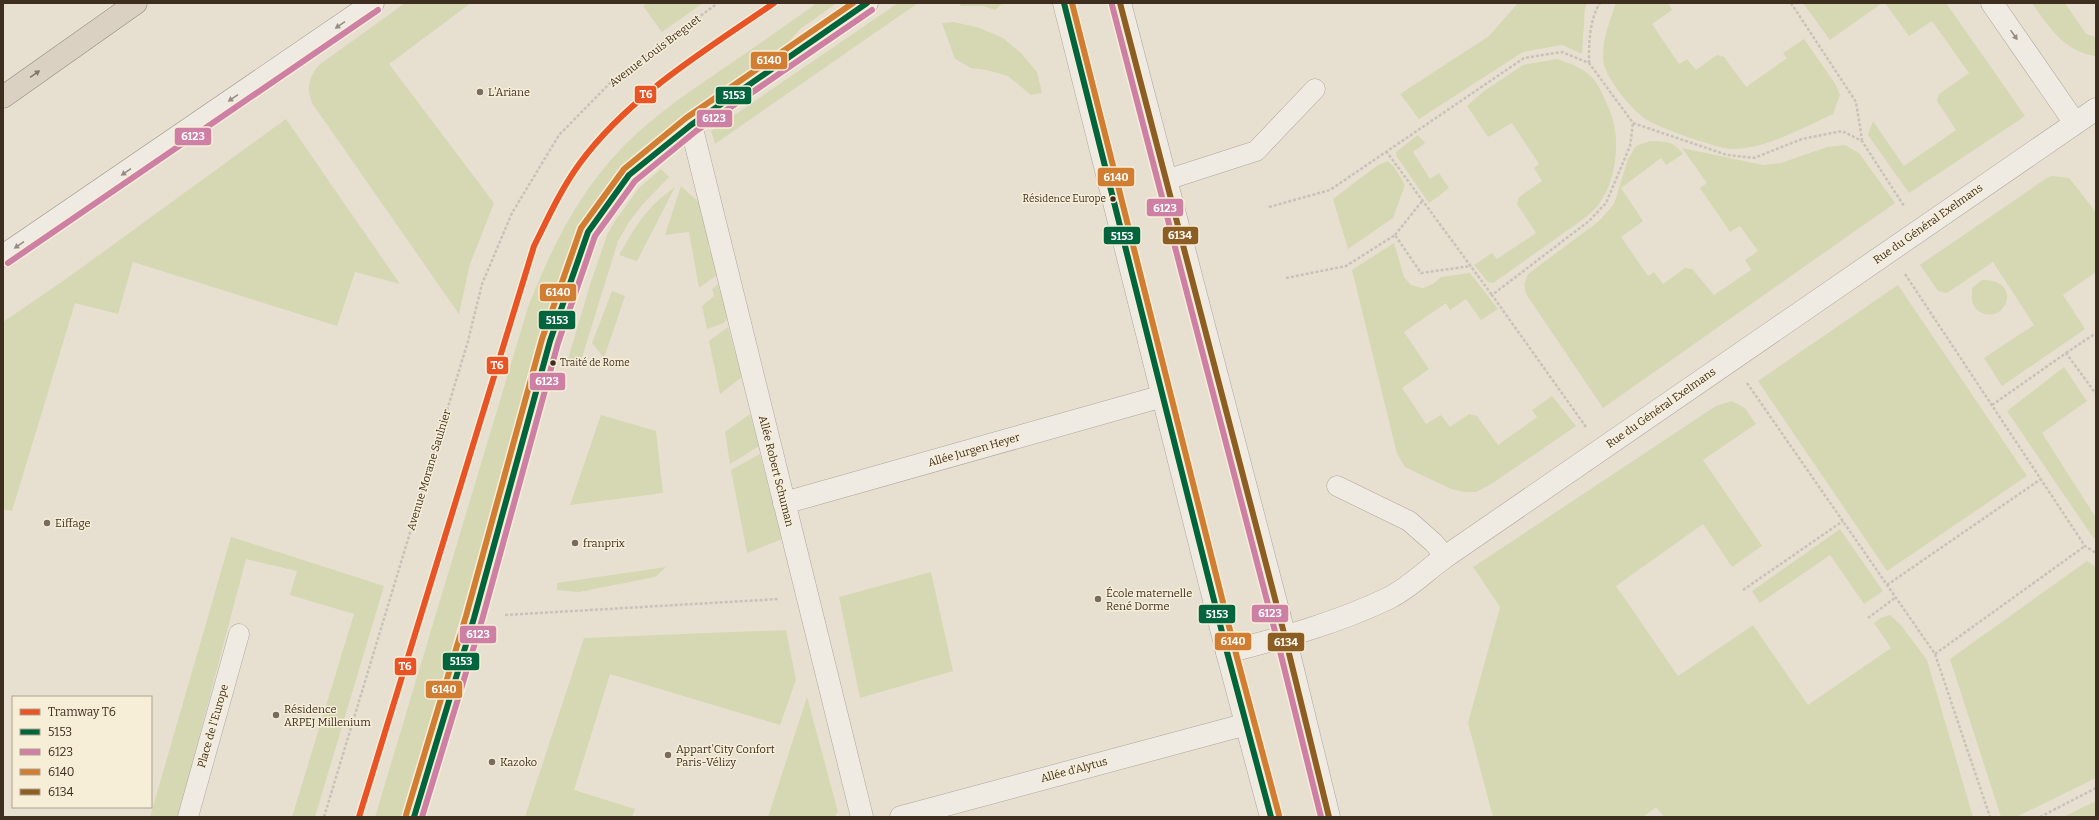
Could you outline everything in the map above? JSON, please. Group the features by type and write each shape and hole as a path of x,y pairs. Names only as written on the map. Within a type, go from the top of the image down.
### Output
{"highway":[{"path":"3,97 136,3"}],"street":[{"path":"3,256 373,3"},
{"path":"414,817 474,618 550,341 588,232 629,175 690,125 867,3"},
{"path":"1064,3 1227,652 1271,817"},
{"path":"1120,3 1329,817"},
{"path":"1992,3 2075,123"},
{"name":"Rue du Général Exelmans","path":"1227,652 1329,623 1390,597 1601,449 2096,109"},
{"name":"Allée Robert Schuman","path":"690,125 862,817"},
{"name":"Allée Jurgen Heyer","path":"784,503 1163,396"},
{"name":"Allée d'Alytus","path":"901,817 1246,724"}],"lane":[{"path":"1166,180 1256,152 1315,89"},
{"path":"1337,486 1409,521 1434,543 1445,557"},
{"name":"Place de l'Europe","path":"188,817 239,634"}],"path":[{"name":"Avenue Louis Breguet","path":"559,134 614,79 718,3"},
{"path":"1589,63 1589,44 1594,11 1600,3"},
{"path":"1791,3 1856,102 1862,141 1920,230"},
{"path":"1269,207 1330,190 1524,58 1562,52 1589,63 1634,123 1727,155 1754,158 1802,139 1842,132 1862,141"},
{"path":"1492,295 1589,221 1606,203 1630,146 1634,123"},
{"name":"Avenue Morane Saulnier","path":"324,817 468,341 482,284 512,213 559,134"},
{"path":"1386,151 1492,295 1601,449"},
{"path":"1286,278 1346,266 1395,235 1423,200"},
{"path":"1395,235 1421,273 1471,266"},
{"path":"1889,251 2085,546 2096,553"},
{"path":"1992,406 2096,333"},
{"path":"2066,353 2096,394"},
{"path":"1731,360 1935,654 1990,817"},
{"path":"1887,585 2041,479"},
{"path":"1743,590 1843,521"},
{"path":"1935,654 2085,546"},
{"path":"1868,618 1896,597"},
{"path":"474,618 518,614 808,598"},
{"path":"2040,817 2096,788"}],"green space":[{"path":"405,3 471,3 389,64 494,203 470,264 459,314 310,98 309,88 311,78 319,65"},
{"path":"648,3 703,3 662,32 643,6"},
{"path":"817,3 837,3 800,29 767,68 621,177 500,486 401,817 375,817 528,307 561,234 592,183 633,137 665,110"},
{"path":"898,3 918,3 715,144 711,131"},
{"path":"959,3 1003,3 995,10 983,6 961,6"},
{"path":"1518,3 1588,3 1585,8 1582,54 1562,45 1523,52 1419,119 1400,94 1489,36"},
{"path":"1616,3 1668,3 1672,10 1652,24 1679,64 1687,59 1696,70 1717,55 1724,57 1746,87 1787,58 1783,53 1804,39 1836,85 1840,95 1833,114 1772,141 1746,148 1733,149 1701,142 1651,122 1639,114 1625,100 1604,66 1603,52 1605,37"},
{"path":"1803,3 1882,3 1830,40"},
{"path":"1885,3 1946,3 2025,116 1909,193 1868,135 1873,121 1904,166 1956,130 1937,101 1939,94 1969,73 1932,21 1909,36"},
{"path":"2032,3 2065,3 2086,34 2096,37 2096,56 2085,54 2067,44 2051,29"},
{"path":"954,22 980,28 1003,38 1021,53 1037,72 1042,93 1031,95 1008,76 987,70 971,68 955,59 942,23"},
{"path":"1557,59 1578,67 1591,77 1601,90 1605,99 1613,122 1616,146 1610,183 1599,204 1586,217 1493,283 1488,282 1474,265 1492,253 1497,259 1536,233 1517,204 1519,197 1542,181 1534,168 1539,164 1512,123 1488,137 1467,106 1484,91 1523,65"},
{"path":"286,119 400,284 355,272 337,326 133,262 118,314 75,303 12,511 3,509 3,322 66,279"},
{"path":"1418,135 1425,143 1413,152 1430,179 1439,173 1449,188 1429,203 1397,157 1396,152"},
{"path":"1650,141 1672,144 1676,146 1683,154 1666,165 1661,158 1621,188 1643,221 1621,237 1648,276 1654,272 1663,284 1685,268 1692,269 1714,295 1751,270 1745,260 1758,251 1740,226 1730,232 1700,188 1707,183 1682,148 1763,165 1781,163 1827,147 1845,145 1859,153 1895,203 1603,408 1526,294 1524,285 1528,274 1599,221 1614,204 1628,159 1636,146"},
{"path":"1388,161 1394,167 1405,185 1393,218 1348,249 1333,199 1378,165"},
{"path":"661,169 669,177 642,205 629,222 618,241 580,364 568,359 589,288 607,235 615,221 639,188"},
{"path":"2053,176 2069,178 2096,212 2096,272 2063,295 2085,329 2002,386 1984,358 2034,325 1993,262 1947,293 1938,291 1920,265 2048,177"},
{"path":"681,186 705,208 709,251 713,250 717,275 699,288 689,232 665,235"},
{"path":"675,187 637,261 619,255 649,209"},
{"path":"1394,243 1404,277 1411,285 1423,288 1433,284 1441,277 1470,273 1498,309 1481,320 1466,299 1450,310 1446,303 1404,332 1429,369 1402,388 1426,424 1441,415 1450,427 1469,414 1477,416 1498,445 1537,417 1532,410 1552,396 1576,426 1493,483 1476,492 1464,492 1451,489 1405,467 1397,454 1352,270"},
{"path":"1982,280 1995,282 2003,287 2007,293 2003,308 1997,313 1989,315 1980,312 1973,304 1972,288"},
{"path":"718,284 728,317 724,323 707,329 702,306 714,296 712,289"},
{"path":"1898,285 2027,476 1887,571 1758,381"},
{"path":"612,291 625,296 604,358 592,343"},
{"path":"728,327 742,377 720,394 709,341"},
{"path":"2064,367 2087,401 2042,433 2096,518 2096,539 2092,536 2007,411"},
{"path":"1732,401 1745,408 1756,424 1703,460 1762,546 1732,567 1703,524 1616,586 1678,676 1753,625 1808,705 1891,648 1874,623 1881,618 1890,615 1900,624 1927,660 1973,817 1664,817 1656,807 1643,817 1493,817 1468,723 1500,607 1473,567 1716,406"},
{"path":"750,414 759,446 730,464 725,432"},
{"path":"601,415 656,431 663,493 570,505"},
{"path":"760,454 782,539 747,553 731,470"},
{"path":"1840,529 1883,591 1864,604 1830,555 1760,603 1752,591"},
{"path":"231,537 384,586 315,817 292,817 354,614 290,595 297,571 246,559 178,817 150,817"},
{"path":"2087,561 2096,567 2096,778 2016,817 2001,817 1950,659"},
{"path":"666,567 655,577 579,592 557,590 557,583"},
{"path":"931,572 953,671 860,698 839,597"},
{"path":"786,630 796,680 780,725 610,674 574,790 635,809 632,817 525,817 584,638"},
{"path":"807,697 838,812 834,817 768,817"},
{"path":"2096,801 2096,817 2063,817"}],"tram line":[{"name":"T6","path":"359,817 534,246 550,214 580,163 621,116 670,76 774,3"}],"transit line":[{"name":"6140","path":"406,815 466,616 542,339 581,228 624,169 686,118 853,3"},
{"name":"5153","path":"414,817 474,618 550,341 588,232 629,175 691,125 867,3"},
{"name":"5153","path":"1064,3 1227,652 1271,817"},
{"name":"6140","path":"1072,3 1235,650 1279,815"},
{"name":"6134","path":"1120,3 1285,637 1329,817"},
{"name":"6123","path":"1112,5 1277,639 1321,817"},
{"name":"6123","path":"8,263 378,10"},
{"name":"6123","path":"422,817 482,620 558,343 595,236 635,181 696,131 872,10"}],"place":[{"name":"L'Ariane","path":"480,92"},
{"name":"Résidence Europe","path":"1113,199"},
{"name":"Traité de Rome","path":"553,363"},
{"name":"Eiffage","path":"47,523"},
{"name":"franprix","path":"575,543"},
{"name":"École maternelle René Dorme","path":"1098,599"},
{"name":"Résidence ARPEJ Millenium","path":"276,715"},
{"name":"Appart'City Confort Paris-Vélizy","path":"668,755"},
{"name":"Kazoko","path":"492,762"}]}
